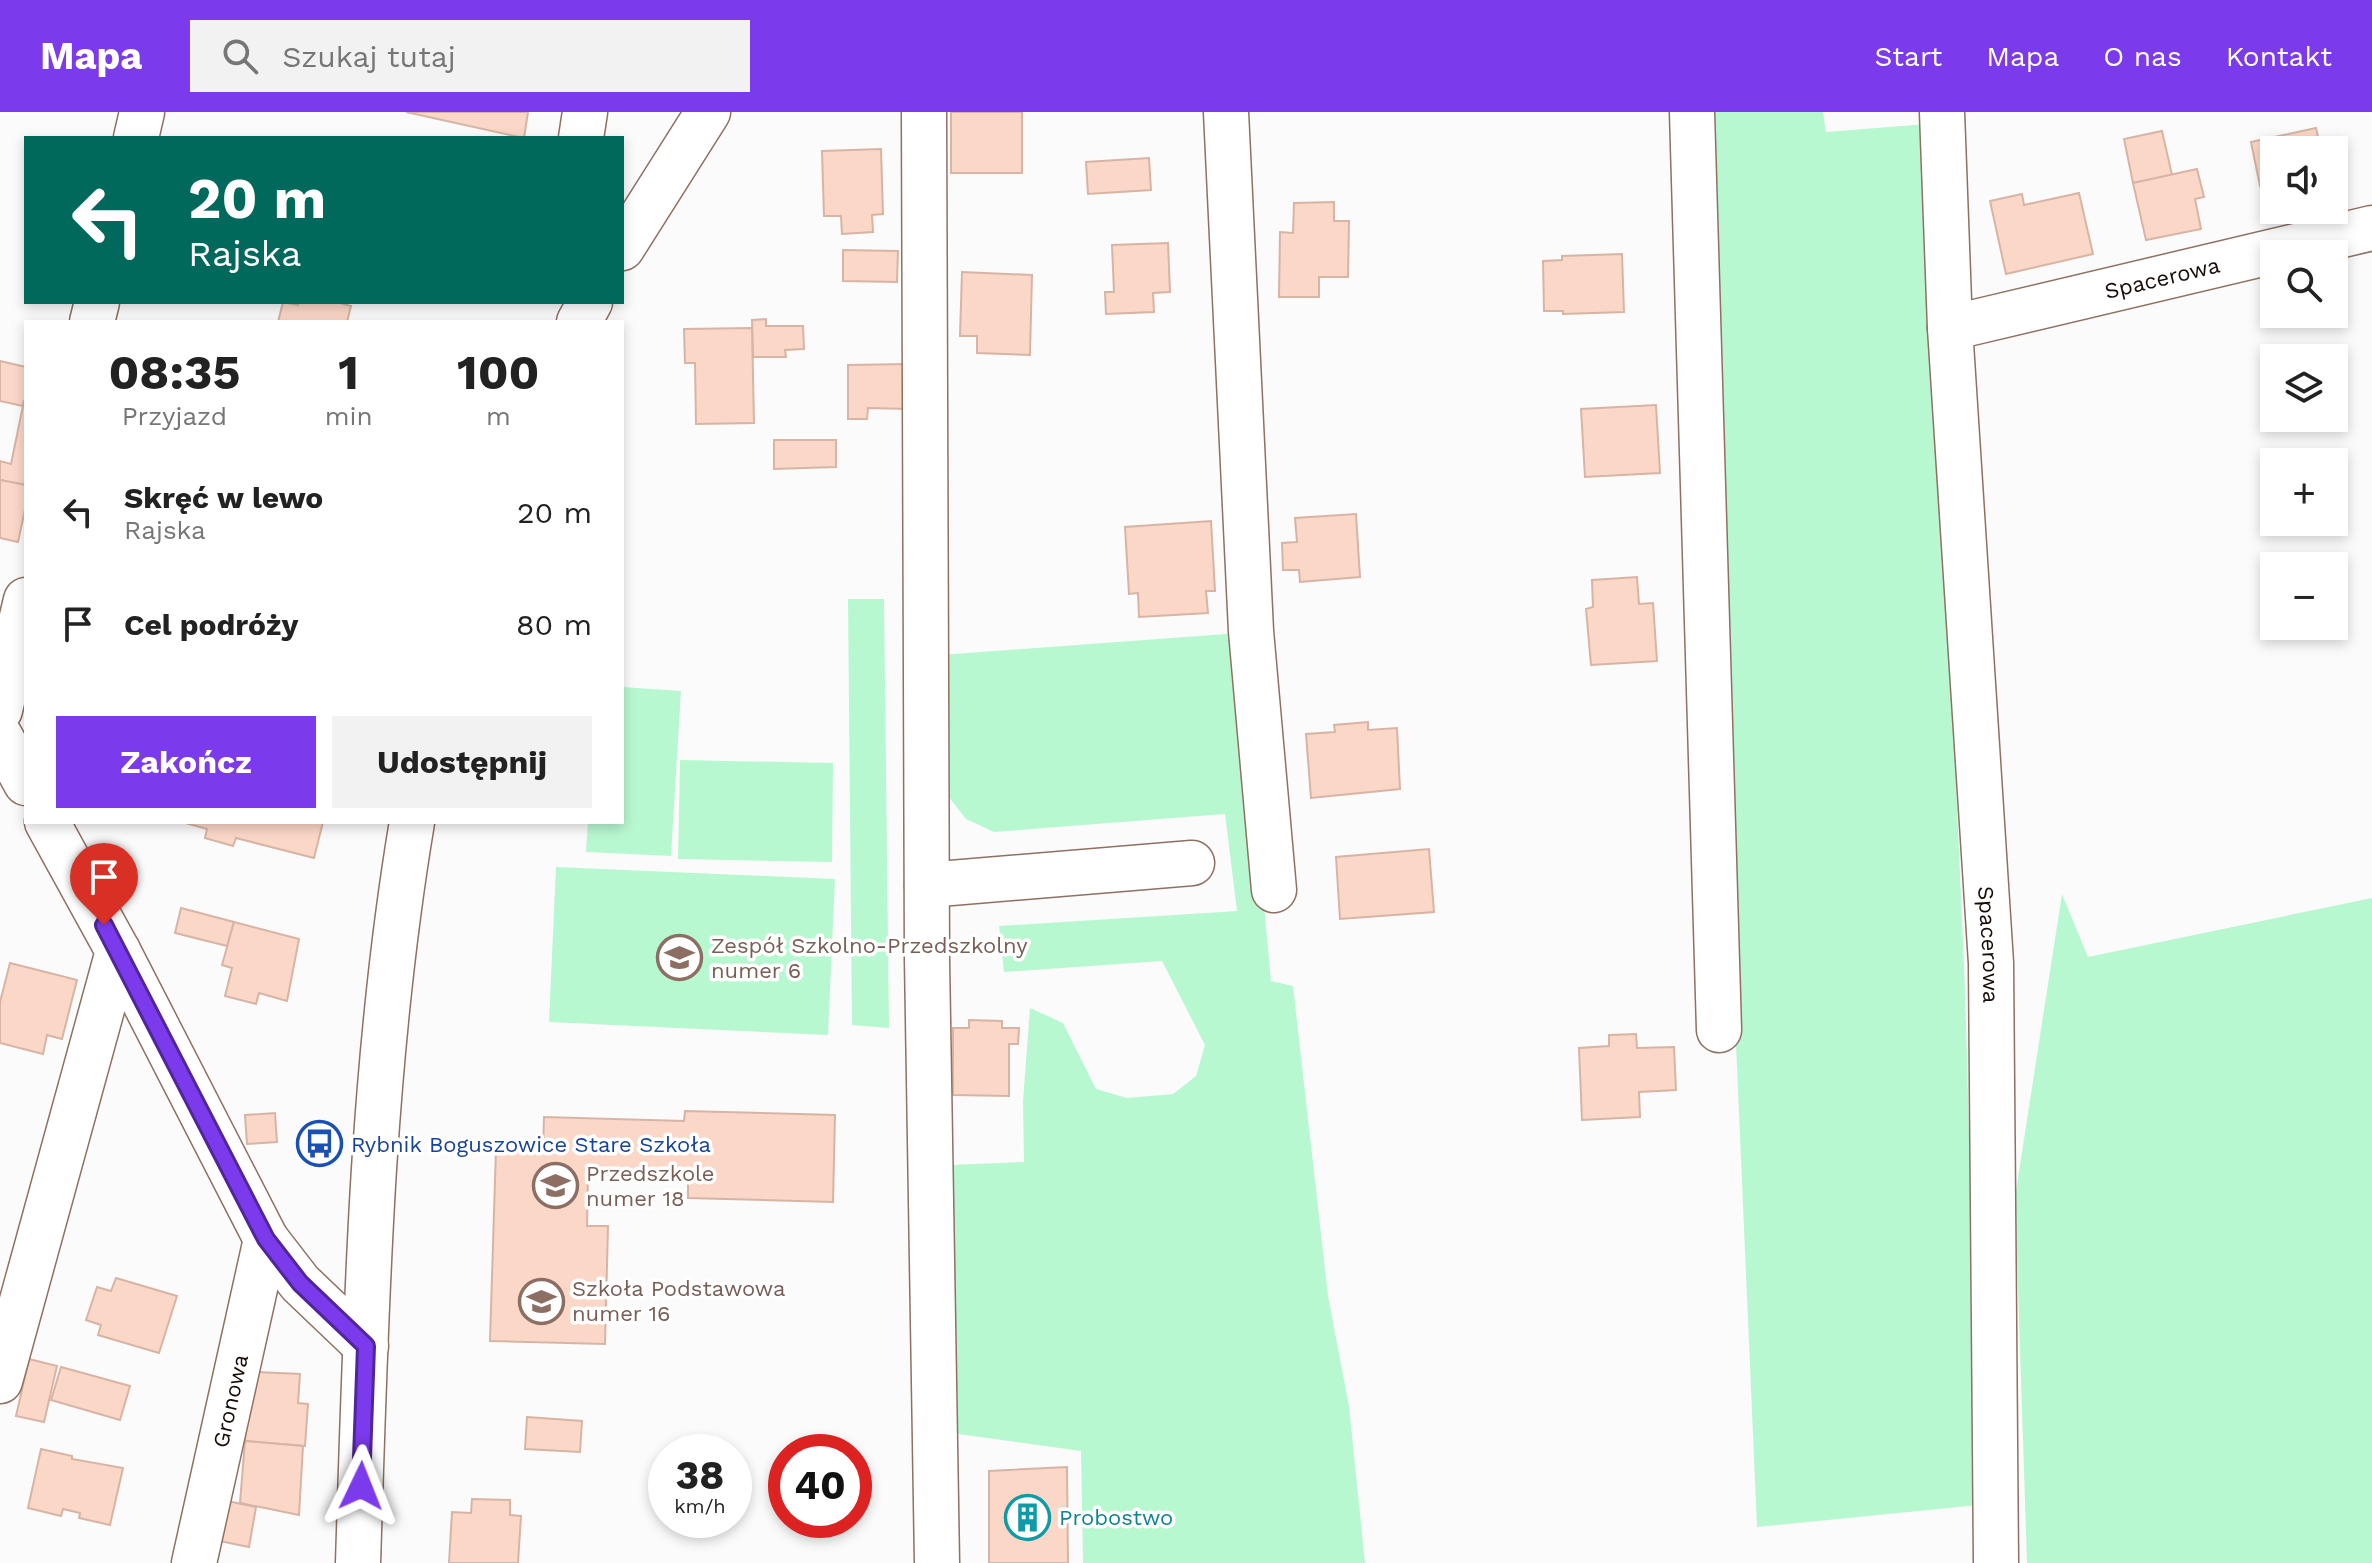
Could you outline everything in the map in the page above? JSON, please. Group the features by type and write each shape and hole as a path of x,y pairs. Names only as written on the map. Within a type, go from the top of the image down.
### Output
{"street":[{"path":"136,136 142,112"},
{"path":"581,136 585,112"},
{"path":"624,245 708,112"},
{"path":"924,112 927,885 937,1563"},
{"path":"1226,112 1251,631 1274,890"},
{"path":"1692,112 1719,1030"},
{"name":"Spacerowa","path":"1942,112 1950,328 1991,963 1996,1563"},
{"name":"Spacerowa","path":"1950,328 2372,228"},
{"path":"0,710 24,608"},
{"path":"0,736 24,779"},
{"path":"48,824 118,951 266,1239 300,1283 366,1346"},
{"path":"358,1563 366,1346 385,1026 412,824"},
{"path":"927,885 1192,863"},
{"path":"0,1381 118,951"},
{"name":"Gronowa","path":"194,1563 266,1239"}],"green space":[{"path":"1703,112 1823,112 1826,132 1927,124 1965,988 1979,1505 1757,1527 1733,975"},
{"path":"848,599 884,599 889,1028 852,1025"},
{"path":"1239,633 1271,981 1293,986 1328,1296 1349,1406 1365,1563 1083,1563 1081,1451 951,1433 950,1165 1024,1162 1023,1101 1030,1008 1063,1023 1096,1089 1127,1098 1173,1094 1196,1076 1205,1045 1162,961 1004,972 999,926 1237,911 1225,814 994,832 966,819 944,791 940,655"},
{"path":"624,687 681,691 671,856 586,852 588,824 624,824"},
{"path":"680,760 833,763 832,862 678,859"},
{"path":"556,867 835,879 828,1035 549,1022"},
{"path":"2062,894 2088,957 2372,898 2372,1563 2027,1563 2015,1197"}],"building":[{"path":"406,112 528,112 524,136"},
{"path":"951,112 1022,112 1022,173 951,173"},
{"path":"2316,128 2318,136 2279,136"},
{"path":"2162,131 2172,175 2133,183 2124,139"},
{"path":"2260,140 2260,186 2251,142"},
{"path":"881,149 883,214 872,215 873,232 842,234 841,216 824,216 822,151"},
{"path":"1149,158 1151,190 1088,194 1086,162"},
{"path":"2197,169 2204,197 2195,199 2201,229 2146,240 2133,183"},
{"path":"2079,193 2093,254 2006,274 1990,201 2022,194 2024,205"},
{"path":"1334,202 1334,221 1349,221 1348,277 1319,277 1319,297 1279,297 1280,232 1293,233 1294,203"},
{"path":"1168,243 1170,292 1153,293 1154,312 1106,314 1105,292 1114,292 1112,245"},
{"path":"843,250 898,251 897,282 843,281"},
{"path":"1622,254 1624,312 1563,314 1563,311 1544,311 1543,261 1562,260 1562,256"},
{"path":"962,272 1032,275 1030,355 977,353 977,336 960,336"},
{"path":"282,304 351,306 348,320 278,320"},
{"path":"766,319 766,326 803,326 804,349 785,350 786,357 753,357 752,320"},
{"path":"752,328 754,423 696,424 695,363 685,363 684,329"},
{"path":"0,361 24,367 23,406 0,401"},
{"path":"908,364 909,409 868,408 867,419 848,419 848,365"},
{"path":"24,401 24,485 0,480 0,461 11,464"},
{"path":"1656,405 1660,473 1585,477 1581,409"},
{"path":"774,440 836,440 836,467 774,469"},
{"path":"0,480 24,485 24,514 18,542 0,538"},
{"path":"1356,514 1360,577 1300,582 1299,570 1283,570 1282,543 1297,542 1295,518"},
{"path":"1211,521 1215,591 1206,591 1208,613 1139,617 1138,593 1129,594 1125,527"},
{"path":"1637,577 1639,604 1653,603 1657,661 1591,665 1586,609 1593,607 1592,580"},
{"path":"1368,722 1368,730 1397,728 1400,789 1311,798 1306,734 1335,732 1334,725"},
{"path":"189,824 322,824 314,858 236,838 233,846 205,838 207,829"},
{"path":"1429,849 1434,912 1340,919 1336,857"},
{"path":"181,908 234,922 227,946 175,933"},
{"path":"234,922 299,939 287,1001 259,993 256,1004 225,996 232,968 222,965"},
{"path":"10,963 77,980 62,1039 47,1035 43,1054 0,1043 0,1002"},
{"path":"969,1020 1002,1021 1002,1028 1019,1028 1018,1044 1009,1044 1009,1096 953,1095 953,1028 969,1028"},
{"path":"1636,1034 1637,1048 1674,1047 1676,1090 1639,1092 1640,1117 1582,1120 1579,1048 1609,1046 1609,1035"},
{"path":"685,1111 835,1115 833,1202 688,1198 688,1176 588,1174 587,1226 608,1226 605,1344 490,1341 496,1149 543,1150 544,1117 684,1121"},
{"path":"275,1113 277,1142 247,1144 245,1115"},
{"path":"116,1278 177,1296 159,1353 98,1335 101,1325 86,1320 97,1287 111,1291"},
{"path":"29,1359 57,1366 44,1422 16,1416"},
{"path":"61,1367 130,1386 120,1420 51,1400"},
{"path":"257,1372 300,1374 298,1403 308,1404 305,1446 245,1441 249,1379"},
{"path":"527,1417 582,1421 580,1452 525,1449"},
{"path":"245,1441 303,1446 299,1515 240,1503"},
{"path":"41,1449 72,1456 72,1459 123,1468 110,1525 79,1518 80,1513 63,1509 61,1516 28,1508"},
{"name":"Probostwo","path":"1067,1467 1068,1563 989,1563 989,1471"},
{"path":"218,1499 256,1507 249,1547 210,1539"},
{"path":"472,1499 510,1500 510,1515 521,1516 518,1563 449,1563 452,1512 471,1513"}],"place":[{"name":"Zespół Szkolno-Przedszkolny numer 6","path":"680,958"},
{"name":"Rybnik Boguszowice Stare Szkoła","path":"320,1144"},
{"name":"Przedszkole numer 18","path":"555,1186"},
{"name":"Szkoła Podstawowa numer 16","path":"541,1301"},
{"name":"Probostwo","path":"1028,1517"}],"route":[{"path":"104,925 266,1239 321,1306 366,1346 361,1486"}]}
